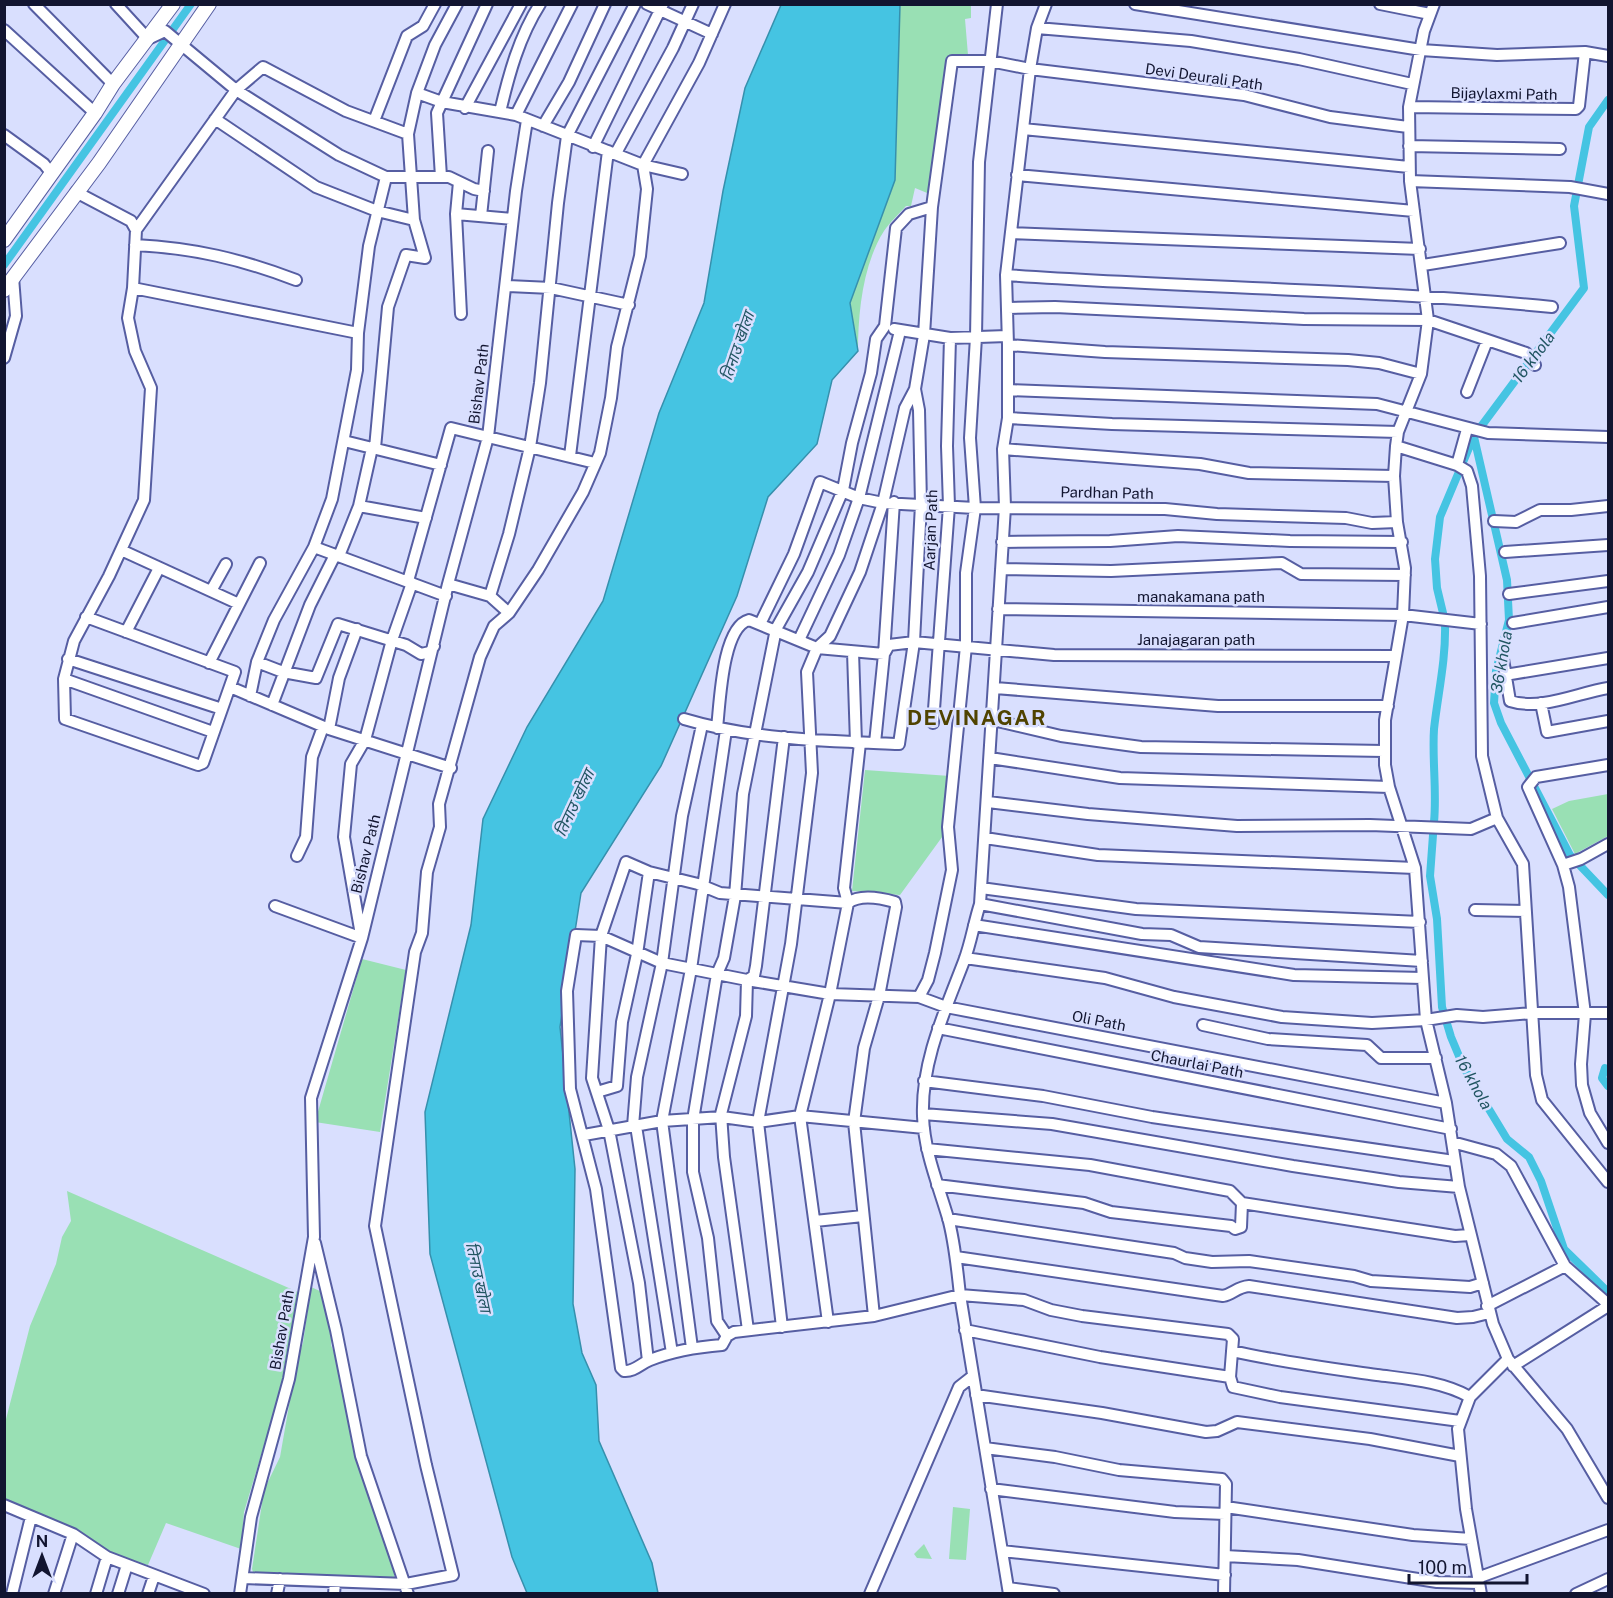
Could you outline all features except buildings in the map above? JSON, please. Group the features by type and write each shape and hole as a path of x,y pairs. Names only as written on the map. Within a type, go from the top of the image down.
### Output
{"main road":[{"path":"4,290 76,192 173,38 210,4"},
{"path":"4,240 171,5"}],"street":[{"path":"34,4 113,84"},
{"path":"116,4 148,39 173,38 236,90 339,155 386,177 449,177 484,191"},
{"path":"374,121 407,36 423,26 435,4"},
{"path":"272,705 310,605 337,556 359,506 373,448 388,307 406,255 424,258 414,220 413,178 408,134 417,93 435,45 457,4"},
{"path":"441,177 437,113 487,4"},
{"path":"465,108 521,4"},
{"path":"500,111 511,65 540,4"},
{"path":"516,115 572,4"},
{"path":"543,126 569,82 605,4"},
{"path":"490,596 509,534 530,447 551,288 558,203 567,136 635,4"},
{"path":"647,4 662,7 712,34"},
{"path":"570,456 612,152 646,99 693,4"},
{"path":"244,1578 335,1582 365,1588 407,1589 453,1575 426,1466 375,1226 415,952 422,933 426,872 440,828 439,804 480,657 494,626 509,613 543,561 583,492 604,438 617,347 640,256 647,189 643,165 699,63 726,4"},
{"path":"919,997 928,980 952,870 948,827 966,646 966,573 975,508 970,438 976,337 979,162 997,4"},
{"path":"1046,4 1038,28 1030,69 1006,275 1008,418 1004,449 1005,507 980,903 965,958 938,1028 924,1081 923,1114 927,1149 948,1219 956,1257 965,1330 1008,1591 1054,1593"},
{"path":"1135,4 1421,50 1497,55 1585,52 1608,56"},
{"path":"1380,4 1432,9 1412,84 1409,107 1410,181 1423,265 1428,320 1421,374 1398,432 1396,446 1394,476 1397,522 1402,542 1405,575 1403,615 1388,706 1384,751 1389,788 1416,868 1423,978 1436,1058 1446,1103 1459,1187 1488,1309 1511,1363 1567,1429 1608,1498"},
{"path":"593,147 662,7"},
{"path":"1038,28 1191,41 1299,59 1412,84"},
{"path":"4,30 95,113"},
{"name":"Bijaylaxmi Path","path":"1409,107 1576,109 1585,52"},
{"name":"Devi Deurali Path","path":"932,207 952,61 990,61 1030,69 1245,95 1330,117 1408,127"},
{"path":"86,618 235,672 202,763 198,765 65,719 64,679 68,659 86,618 144,500 151,388 135,351 128,318 133,288 136,230 236,90 263,67 346,111 408,134"},
{"path":"417,93 465,108 516,115 643,165 681,174"},
{"path":"215,119 316,187 377,211 414,220"},
{"name":"Bishav Path","path":"240,1593 244,1578 251,1517 289,1379 314,1237 311,1098 362,938 448,584 488,437 513,219 527,120"},
{"path":"1023,129 1409,167"},
{"path":"4,135 44,164 52,174"},
{"path":"1409,146 1560,149"},
{"path":"481,216 488,151"},
{"path":"1017,175 1414,211"},
{"path":"250,696 257,662 274,620 314,547 332,499 357,370 358,333 369,246 386,177"},
{"path":"1410,181 1575,189 1608,194"},
{"path":"459,182 456,214 461,314"},
{"path":"76,192 131,221 136,230"},
{"path":"684,719 722,729 757,734 784,737 812,742 899,744 914,642 921,504 919,410 915,389 924,335 932,207 909,214 896,228 885,326 876,339 871,373 852,442 843,490 808,572 776,629 757,734 743,794 735,896 724,958 717,974 693,1120 693,1172 708,1239 717,1321 727,1336"},
{"path":"456,214 513,219"},
{"path":"1011,233 1420,249"},
{"path":"1423,265 1560,243"},
{"path":"135,245 181,247 246,261 296,280"},
{"path":"1006,275 1127,284 1426,296 1552,307"},
{"path":"4,358 16,316 14,276"},
{"path":"506,286 551,288 629,305"},
{"path":"133,288 358,333"},
{"path":"1008,308 1055,307 1252,314 1304,319 1428,320 1526,353 1535,364"},
{"path":"885,326 924,335 1008,340 1105,352 1348,360 1379,363 1421,374"},
{"path":"799,640 839,555 859,498 900,331"},
{"name":"Aarjan Path","path":"933,723 949,506 947,446 950,338"},
{"path":"1467,392 1486,341"},
{"path":"874,743 884,654 889,503 904,408 915,389"},
{"path":"1008,390 1377,404 1408,410 1470,430 1488,433 1608,437"},
{"path":"1008,418 1112,424 1398,432"},
{"path":"362,938 344,837 351,764 365,740 451,428 595,463"},
{"path":"1457,465 1470,430"},
{"path":"344,441 441,465"},
{"path":"1396,446 1457,465 1467,471 1477,520 1482,756 1497,818 1522,864 1536,1075 1542,1100 1608,1182"},
{"path":"1004,449 1200,464 1249,473 1394,476"},
{"name":"Pardhan Path","path":"760,624 794,554 820,482 859,498 889,503 975,508 1165,509 1217,514 1346,518 1372,523 1397,522"},
{"path":"782,1328 758,1122 797,898 812,773 807,672 817,648 830,636 889,503"},
{"path":"359,506 426,518"},
{"path":"1494,521 1516,522 1540,510 1608,506"},
{"path":"1002,542 1110,541 1178,536 1290,541 1402,542"},
{"path":"1505,552 1608,545"},
{"path":"314,547 446,596"},
{"path":"121,550 239,604"},
{"path":"210,663 260,563"},
{"path":"1001,569 1111,571 1282,563 1301,574 1405,575"},
{"path":"212,591 226,564"},
{"path":"126,632 159,568"},
{"path":"1509,594 1608,581"},
{"path":"448,584 490,596 509,613"},
{"path":"1513,623 1608,607"},
{"name":"manakamana path","path":"998,609 1403,615 1481,624"},
{"path":"692,1348 662,1121 691,969 703,887 722,729 723,670 735,630 740,622 749,620 776,629 817,648 884,654"},
{"path":"257,662 284,672 316,678 338,624 393,640 421,654 430,652 434,645"},
{"path":"297,856 306,837 312,757 326,728 339,678 357,629"},
{"path":"884,654 889,645 914,642"},
{"name":"Janajagaran path","path":"914,642 1054,655 1395,656"},
{"path":"828,1322 800,1116 830,994 848,903 844,888 858,743 853,652"},
{"path":"1505,675 1608,657"},
{"path":"68,659 222,709"},
{"path":"1503,659 1510,700 1521,704 1541,703 1608,688"},
{"path":"64,679 213,732"},
{"path":"230,687 326,728 406,756 450,768"},
{"path":"995,688 1218,706 1388,706"},
{"path":"1541,703 1547,732 1608,721"},
{"path":"993,720 1061,736 1141,747 1384,751"},
{"path":"672,1353 634,1126 637,1077 662,963 682,816 702,725"},
{"path":"748,1330 724,1158 722,1117 746,1016 747,980 754,976 766,897 784,737"},
{"path":"990,758 1120,778 1389,788"},
{"path":"1608,765 1536,777 1528,787 1563,865 1585,1014 1581,1064 1582,1085 1590,1113 1608,1143"},
{"path":"988,802 1088,814 1237,826 1370,825 1471,830 1497,818"},
{"path":"985,838 1098,855 1416,868"},
{"path":"1563,865 1581,859 1608,844"},
{"path":"648,1361 639,1283 609,1130 592,1078 601,936 623,865 630,862 649,872 735,896 797,898 848,903 853,899 868,898 895,902 896,908 879,996 864,1048 854,1122 874,1316"},
{"path":"597,1092 617,1086 622,1022 637,954 649,872"},
{"path":"981,888 1137,909 1420,922"},
{"path":"980,903 1142,934 1172,935 1199,947 1422,961"},
{"path":"275,906 362,938"},
{"path":"1475,910 1526,911"},
{"path":"974,925 1293,975 1423,978"},
{"path":"601,936 576,935 567,991 570,1089 584,1135 596,1189 621,1368 630,1372 648,1361 672,1353 722,1345 727,1336 734,1332 874,1316 960,1295 1024,1300 1051,1310 1082,1316 1228,1334 1233,1339 1230,1377 1233,1387 1280,1396 1460,1421"},
{"name":"Oli Path","path":"601,936 614,939 637,954 662,963 782,987 830,994 919,997 946,1007 1446,1103"},
{"path":"965,958 1105,978 1174,997 1282,1017 1372,1023 1457,1015 1483,1017 1532,1013 1608,1013"},
{"path":"1203,1025 1268,1039 1367,1045 1381,1058 1436,1058"},
{"name":"Chaurlai Path","path":"938,1028 1450,1129"},
{"path":"924,1081 1043,1096 1152,1117 1454,1161"},
{"path":"923,1114 1052,1124 1293,1166 1399,1182 1459,1187"},
{"path":"584,1135 662,1121 722,1117 758,1122 800,1116 924,1128"},
{"path":"1452,1142 1496,1154 1511,1166 1565,1266 1608,1305 1511,1363 1470,1397 1460,1421 1460,1456 1471,1539 1480,1584"},
{"path":"927,1149 1090,1165 1230,1191 1242,1203 1455,1236 1470,1235"},
{"path":"937,1185 1084,1203 1112,1212 1231,1226 1235,1229 1241,1227 1242,1203"},
{"path":"815,1221 863,1216"},
{"path":"948,1219 1076,1236 1212,1262 1249,1261 1353,1276 1371,1281 1470,1287 1483,1283"},
{"path":"314,1237 336,1330 361,1456 407,1589"},
{"path":"956,1257 1223,1296 1230,1295 1240,1287 1249,1287 1457,1317 1473,1317 1565,1266"},
{"path":"965,1330 1100,1357 1230,1377"},
{"path":"1232,1351 1275,1361 1415,1380 1454,1388 1470,1397"},
{"path":"870,1593 959,1387 973,1376"},
{"path":"976,1395 1102,1413 1206,1432 1217,1431 1237,1422 1370,1438 1460,1456"},
{"path":"985,1448 1055,1457 1119,1470 1222,1479 1226,1484 1224,1593"},
{"path":"992,1489 1175,1512 1225,1510 1413,1536 1471,1539"},
{"path":"4,1505 73,1534 107,1557 154,1576 180,1590 204,1593"},
{"path":"12,1593 31,1517"},
{"path":"1225,1556 1298,1560 1437,1582 1480,1584 1608,1530"},
{"path":"54,1593 73,1534"},
{"path":"1002,1551 1225,1575"},
{"path":"96,1593 107,1557"},
{"path":"118,1593 127,1565"},
{"path":"148,1593 154,1576"},
{"path":"1576,1593 1608,1579"},
{"path":"278,1593 279,1580"},
{"path":"305,1593 307,1581"},
{"path":"334,1593 335,1582"}],"green space":[{"path":"900,5 971,5 971,18 965,19 968,55 946,57 932,195 915,188 911,206 906,206 886,228 871,258 863,289 858,351 850,303 895,180"},
{"path":"865,770 950,776 945,833 900,895 852,891"},
{"path":"1608,794 1608,836 1575,854 1552,809 1569,801"},
{"path":"362,959 406,970 380,1132 315,1122"},
{"path":"67,1191 298,1292 286,1372 244,1512 241,1549 166,1523 148,1565 108,1555 95,1542 5,1502 5,1423 30,1326 56,1264 62,1237 71,1221"},
{"path":"311,1287 322,1292 332,1327 331,1345 338,1363 360,1467 394,1564 394,1580 254,1575 252,1569 264,1490 280,1457 297,1360 303,1343"},
{"path":"953,1507 970,1509 966,1560 949,1559"},
{"path":"924,1544 932,1559 917,1558 914,1554"}],"water":[{"name":"तिनाउ खोला","path":"781,5 900,5 895,180 850,303 858,351 832,380 817,444 768,497 737,596 661,766 581,893 560,1027 575,1169 573,1304 582,1353 596,1385 599,1441 652,1563 658,1593 527,1593 512,1557 430,1254 425,1112 471,925 483,819 527,727 603,601 659,413 704,303 723,191 745,88"}],"waterway":[{"path":"4,265 191,4"},
{"name":"16 khola","path":"1443,613 1437,588 1435,559 1440,517 1474,436 1584,288 1574,206 1589,127 1608,100"},
{"name":"36 khola","path":"1474,437 1507,580 1509,620 1496,671 1494,703 1501,723 1570,855 1608,895"},
{"name":"16 khola","path":"1434,822 1434,729 1443,664 1445,624"},
{"name":"16 khola","path":"1433,835 1430,876 1437,919 1442,1007 1451,1037 1464,1068 1507,1139 1529,1157 1541,1181 1564,1249 1608,1292"},
{"name":"36 khola","path":"1605,1068 1602,1078 1608,1086"}],"district":[{"name":"DEVINAGAR","path":"977,718"}]}
